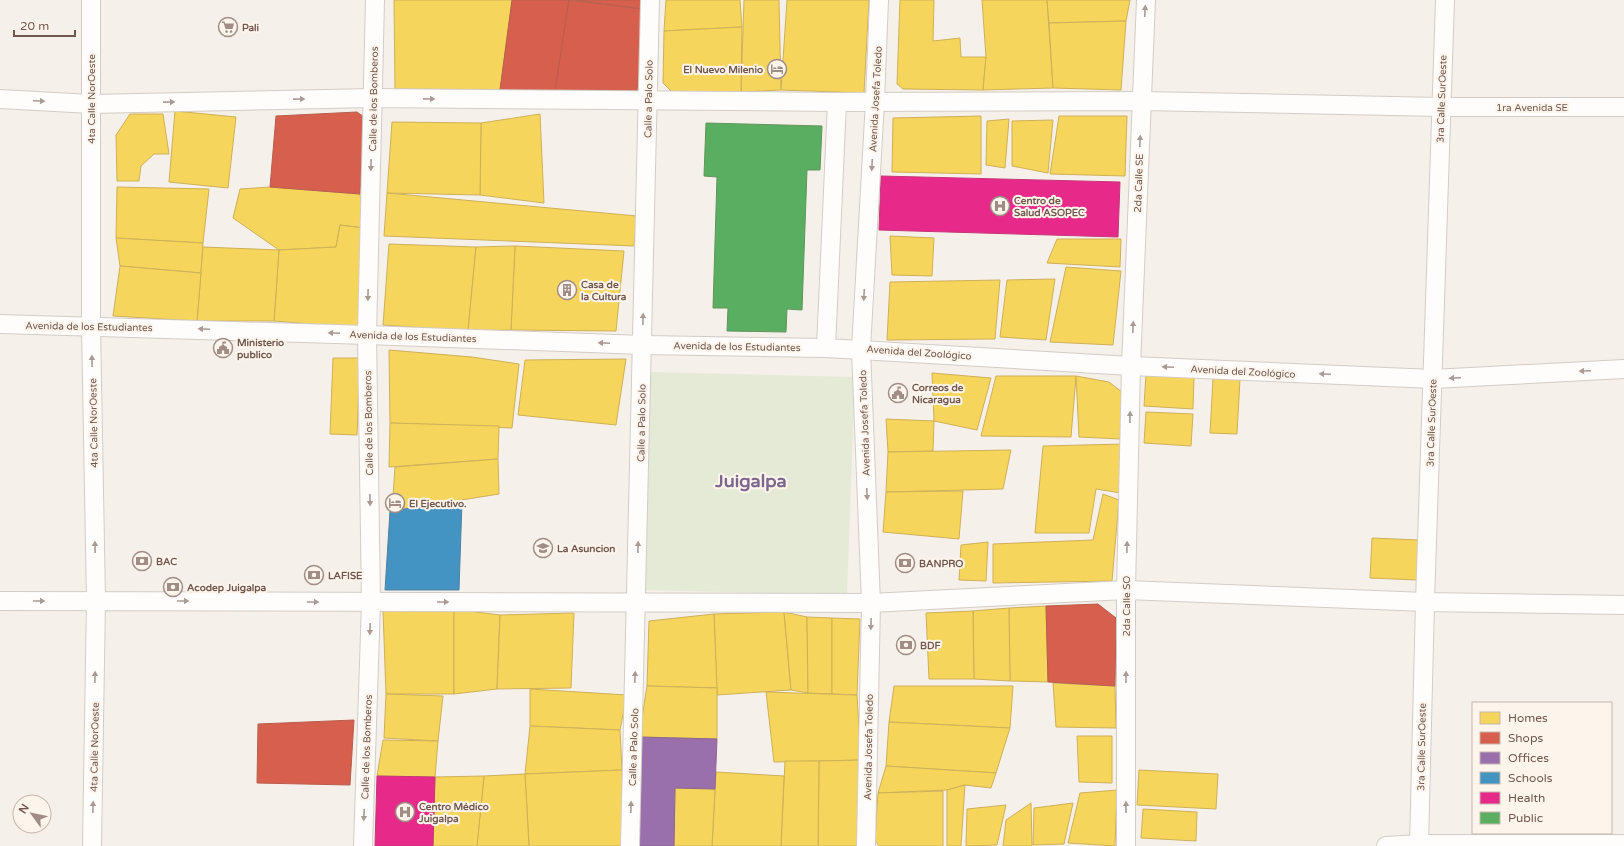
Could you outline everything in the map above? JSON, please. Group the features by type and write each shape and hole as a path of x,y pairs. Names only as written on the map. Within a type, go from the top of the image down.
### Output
{"street":[{"name":"4ta Calle NorOeste","path":"91,0 92,326 96,600 92,846"},
{"name":"Calle de los Bomberos","path":"363,846 371,602 367,334 374,0"},
{"name":"Calle a Palo Solo","path":"630,846 637,601 650,0"},
{"name":"Avenida Josefa Toledo","path":"866,846 871,603 862,349 879,0"},
{"name":"2da Calle SE","path":"1131,366 1146,0"},
{"name":"3ra Calle SurOeste","path":"1419,845 1432,379 1446,0"},
{"name":"1ra Avenida SE","path":"0,99 91,104 373,98 837,102 1141,101 1441,107 1624,107"},
{"path":"826,348 837,102"},
{"name":"Avenida de los Estudiantes","path":"0,324 367,334 643,345 862,349"},
{"name":"Avenida del Zoológico","path":"862,349 1131,366 1432,379 1624,369"},
{"name":"2da Calle SO","path":"1126,846 1126,590 1131,366"},
{"path":"0,601 637,601 871,603 1126,590 1425,602 1624,605"},
{"path":"1386,846 1624,844"}],"green space":[{"path":"649,372 855,377 847,595 642,590"}],"building: Homes":[{"path":"394,0 512,0 500,90 395,89"},
{"path":"666,0 740,0 742,27 664,31"},
{"path":"744,0 779,0 781,90 741,92"},
{"path":"787,0 869,0 864,93 781,90"},
{"path":"900,0 934,0 933,41 960,38 961,57 986,57 983,90 903,89 897,84"},
{"path":"982,0 1047,0 1053,88 983,90 986,57"},
{"path":"1047,0 1130,0 1126,21 1049,23"},
{"path":"1126,21 1121,90 1053,88 1049,23"},
{"path":"742,27 741,92 673,93 663,83 664,31"},
{"path":"175,111 236,117 228,188 169,182"},
{"path":"130,114 163,114 169,154 154,154 141,166 139,181 117,181 116,135"},
{"path":"540,114 544,203 480,195 481,123"},
{"path":"981,116 981,174 892,172 893,118"},
{"path":"1059,116 1127,116 1125,176 1050,174"},
{"path":"1009,119 1005,168 986,165 987,121"},
{"path":"1053,120 1048,173 1012,166 1012,121"},
{"path":"392,122 481,123 480,195 387,193"},
{"path":"117,187 209,189 203,243 116,238"},
{"path":"270,187 360,194 364,228 340,225 336,247 279,250 233,218 240,189"},
{"path":"387,193 637,216 634,246 384,236"},
{"path":"340,225 364,228 359,328 274,321 279,250 336,247"},
{"path":"890,236 934,238 932,276 892,275"},
{"path":"116,238 203,243 201,273 120,266"},
{"path":"1057,239 1121,239 1120,267 1047,263"},
{"path":"389,244 476,247 468,331 383,325"},
{"name":"Casa de la Cultura","path":"515,246 624,251 616,331 511,330"},
{"path":"515,246 511,330 468,331 476,247"},
{"path":"203,247 279,250 274,321 197,321"},
{"path":"120,266 201,273 197,321 113,316"},
{"path":"1066,267 1121,271 1113,345 1050,342"},
{"path":"1055,279 1046,340 1000,337 1007,280"},
{"path":"1000,280 995,339 887,340 890,282"},
{"path":"389,350 472,357 519,364 512,428 390,423"},
{"path":"333,358 360,358 357,435 330,434"},
{"path":"626,359 616,425 518,415 525,360"},
{"path":"932,373 991,378 977,430 934,421"},
{"path":"1146,374 1194,377 1193,409 1144,406"},
{"path":"996,376 1076,376 1071,437 981,436"},
{"path":"1076,376 1109,382 1122,392 1121,439 1079,437"},
{"path":"1213,378 1240,379 1237,434 1210,433"},
{"path":"1146,412 1193,414 1191,446 1144,443"},
{"path":"886,419 934,421 933,451 888,452"},
{"path":"390,423 499,426 498,459 389,467"},
{"path":"1124,444 1121,493 1096,489 1089,533 1035,533 1043,446"},
{"path":"1011,450 1003,489 886,492 888,452"},
{"path":"498,459 499,494 392,511 395,467"},
{"path":"963,491 959,539 883,532 886,492"},
{"path":"1103,494 1119,500 1112,581 993,583 993,544 1093,540"},
{"path":"1372,538 1419,540 1417,580 1370,578"},
{"path":"988,542 986,581 959,580 961,545"},
{"path":"1046,606 1048,682 1010,681 1009,608"},
{"path":"1009,608 1010,681 974,679 973,611"},
{"path":"454,609 454,694 386,694 383,610"},
{"path":"454,609 500,615 497,689 454,694"},
{"path":"973,611 974,679 929,679 926,613"},
{"path":"784,612 791,690 717,695 714,614"},
{"path":"784,612 807,617 808,693 791,690"},
{"path":"574,613 571,688 497,689 500,615"},
{"path":"714,614 717,688 647,686 649,621"},
{"path":"807,617 832,618 832,694 808,693"},
{"path":"832,618 860,619 857,695 832,694"},
{"path":"1053,683 1115,686 1116,728 1056,727"},
{"path":"647,686 717,688 717,739 639,737"},
{"path":"894,686 1013,686 1010,728 889,722"},
{"path":"530,689 627,695 620,730 530,726"},
{"path":"766,692 857,695 861,760 774,762"},
{"path":"386,694 443,696 438,741 384,738"},
{"path":"889,722 1010,728 996,773 886,766"},
{"path":"530,726 620,730 622,770 525,774"},
{"path":"1077,736 1112,736 1112,783 1079,782"},
{"path":"383,740 438,741 435,777 377,776"},
{"path":"861,760 858,846 818,846 819,761"},
{"path":"785,761 819,761 818,846 781,846"},
{"path":"886,766 996,773 991,788 965,785 947,790 878,793"},
{"path":"622,770 624,846 529,846 525,774"},
{"path":"1139,770 1218,774 1216,809 1137,805"},
{"path":"716,772 784,776 781,846 712,846"},
{"path":"525,774 529,846 477,846 484,776"},
{"path":"484,776 477,846 433,846 435,777"},
{"path":"965,785 961,846 947,846 947,790"},
{"path":"675,788 715,789 712,846 674,846"},
{"path":"1117,790 1115,846 1068,843 1080,793"},
{"path":"943,791 943,846 879,846 875,840 878,793"},
{"path":"1031,803 1032,846 1003,846 1006,820"},
{"path":"1073,803 1064,844 1033,845 1034,808"},
{"path":"1006,805 997,845 966,846 967,809"},
{"path":"1143,809 1197,812 1196,841 1141,838"}],"building: Shops":[{"path":"512,0 569,0 555,91 500,90"},
{"path":"569,0 643,9 637,93 555,91"},
{"path":"575,0 643,0 643,9"},
{"path":"357,112 364,117 360,194 270,187 276,116"},
{"path":"1098,604 1116,618 1115,686 1048,682 1046,606"},
{"path":"354,720 350,785 257,783 258,724"}],"building: Offices":[{"path":"639,737 717,739 715,789 675,788 674,846 635,846"}],"building: Schools":[{"path":"462,501 459,590 385,590 390,511"}],"building: Health":[{"name":"Centro de Salud ASOPEC","path":"881,176 1120,182 1118,237 879,230"},
{"name":"Centro Médico Juigalpa","path":"377,776 435,777 433,846 375,846"}],"building: Public":[{"path":"706,123 822,126 820,170 807,170 802,310 787,309 786,332 727,331 728,308 713,308 717,177 704,176"}],"place":[{"name":"Pali","path":"228,27"},
{"name":"El Nuevo Milenio","path":"777,69"},
{"name":"Centro de Salud ASOPEC","path":"1000,206"},
{"name":"Casa de la Cultura","path":"567,290"},
{"name":"Ministerio publico","path":"223,348"},
{"name":"Correos de Nicaragua","path":"898,393"},
{"name":"El Ejecutivo.","path":"395,503"},
{"name":"La Asuncion","path":"543,548"},
{"name":"BAC","path":"142,561"},
{"name":"BANPRO","path":"905,563"},
{"name":"LAFISE","path":"314,575"},
{"name":"Acodep Juigalpa","path":"173,587"},
{"name":"BDF","path":"906,645"},
{"name":"Centro Médico Juigalpa","path":"405,812"}],"district":[{"name":"Juigalpa","path":"751,481"}]}
